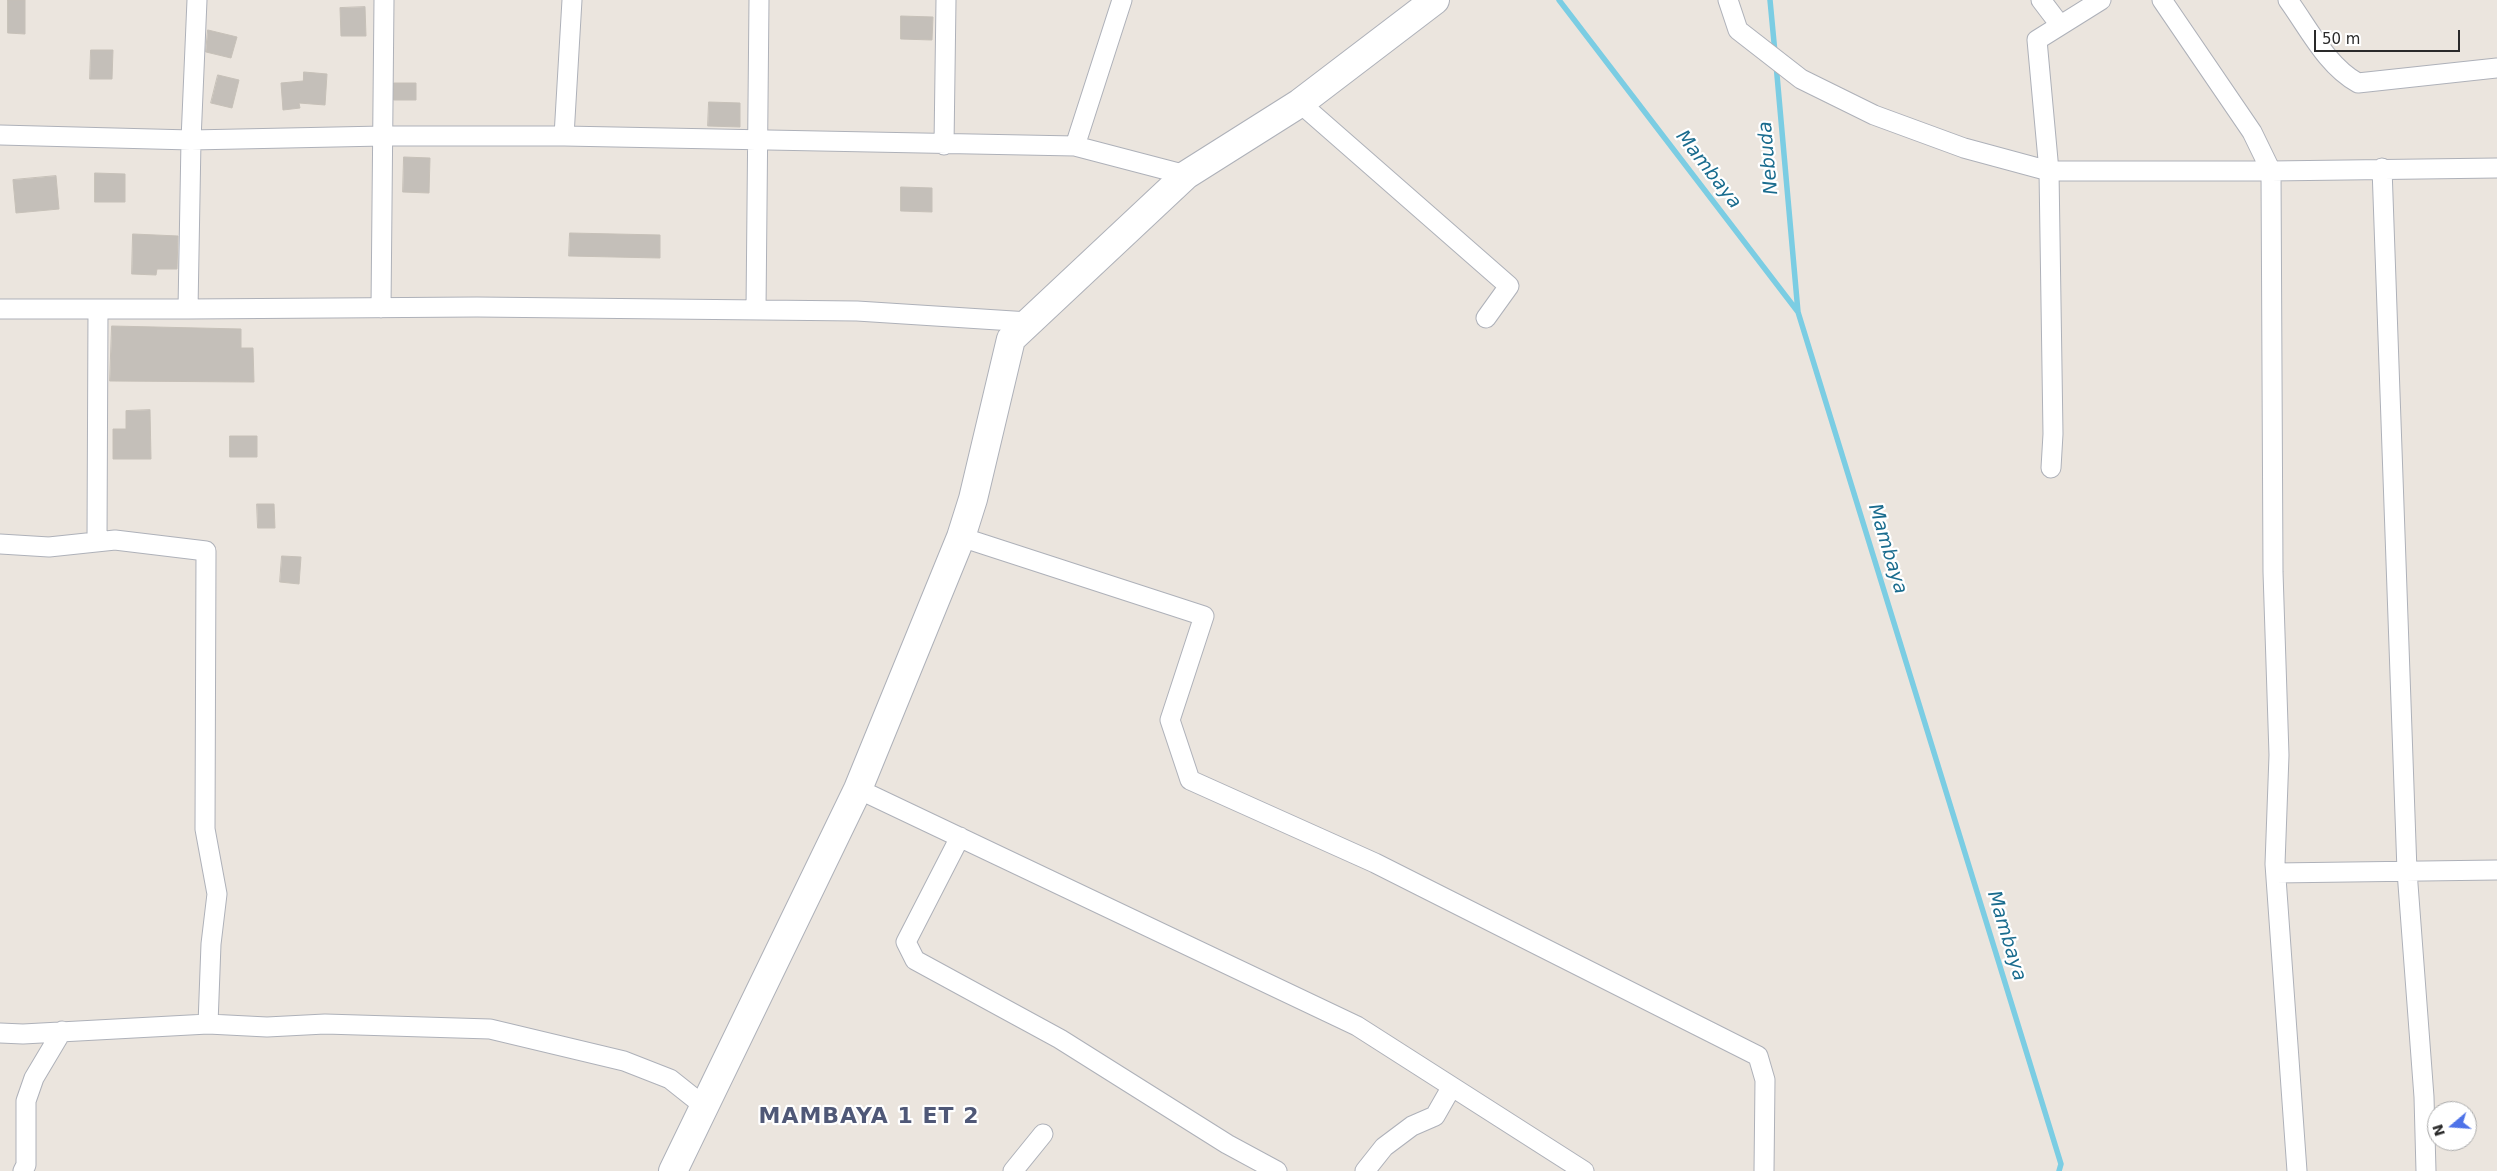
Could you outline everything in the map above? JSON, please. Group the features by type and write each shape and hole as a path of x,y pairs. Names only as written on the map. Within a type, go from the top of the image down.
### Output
{"street":[{"path":"188,309 196,0"},
{"path":"381,308 384,0"},
{"path":"564,136 572,0"},
{"path":"756,310 759,0"},
{"path":"944,145 946,0"},
{"path":"1075,146 1122,0"},
{"path":"673,1171 858,789 961,537 974,499 1011,338 1186,175 1300,103 1435,0"},
{"path":"1728,0 1738,30 1801,80 1874,115 1964,148 2049,171 2497,168"},
{"path":"2041,0 2060,25"},
{"path":"2051,468 2053,434 2049,171 2037,40 2101,0"},
{"path":"2162,0 2252,132 2271,171 2273,572 2279,755 2276,873 2297,1171"},
{"path":"2288,0 2334,65 2345,76 2358,84 2497,68"},
{"path":"1300,103 1509,286 1486,318"},
{"path":"0,135 191,140 383,136 564,136 944,145 1075,146 1186,175"},
{"path":"2382,168 2407,871 2424,1097 2426,1171"},
{"path":"0,309 381,308 857,311 1029,322"},
{"path":"96,540 98,310"},
{"path":"961,537 1204,616 1170,720 1190,780 1375,862 1758,1056 1765,1080 1764,1171"},
{"path":"0,544 49,547 96,540 115,540 206,551 205,829 217,894 212,944 208,1024"},
{"path":"858,789 1357,1026 1451,1088 1584,1171"},
{"path":"960,837 906,942 915,960 1060,1039 1226,1144 1277,1171"},
{"path":"2276,873 2497,870"},
{"path":"0,1033 23,1034 208,1024 267,1027 325,1024 490,1029 624,1061 670,1079 704,1106"},
{"path":"23,1171 26,1165 26,1100 34,1078 62,1031"},
{"path":"1365,1171 1384,1146 1412,1126 1435,1116 1451,1088"},
{"path":"1013,1171 1043,1134"}],"building":[{"path":"8,0 25,0 25,34 8,33"},
{"path":"365,7 366,36 341,36 340,8"},
{"path":"901,16 933,17 932,40 901,39"},
{"path":"208,30 237,37 231,58 206,52"},
{"path":"91,50 113,50 112,79 90,79"},
{"path":"304,72 327,74 325,105 299,103 300,108 283,110 281,83 303,81"},
{"path":"218,75 239,80 232,108 211,103"},
{"path":"394,83 416,83 416,100 394,100"},
{"path":"709,102 740,103 740,127 708,126"},
{"path":"404,157 430,158 429,193 403,192"},
{"path":"95,173 125,174 125,202 95,202"},
{"path":"56,176 59,209 16,213 13,180"},
{"path":"901,187 932,188 932,212 901,211"},
{"path":"570,233 660,235 660,258 569,256"},
{"path":"133,234 178,236 177,269 157,269 156,275 132,274"},
{"path":"112,326 241,329 241,348 253,348 254,382 110,381"},
{"path":"150,410 151,459 113,459 113,429 126,429 126,411"},
{"path":"230,436 257,436 257,457 230,457"},
{"path":"257,504 274,504 275,528 258,528"},
{"path":"282,556 301,557 299,584 280,582"}],"waterway":[{"name":"Mambaya","path":"1559,0 1798,312 2061,1164 2059,1171"},
{"name":"Nebuda","path":"1770,0 1775,53"},
{"name":"Nebuda","path":"1776,64 1798,312"}],"district":[{"name":"MAMBAYA 1 ET 2","path":"869,1117"}]}
